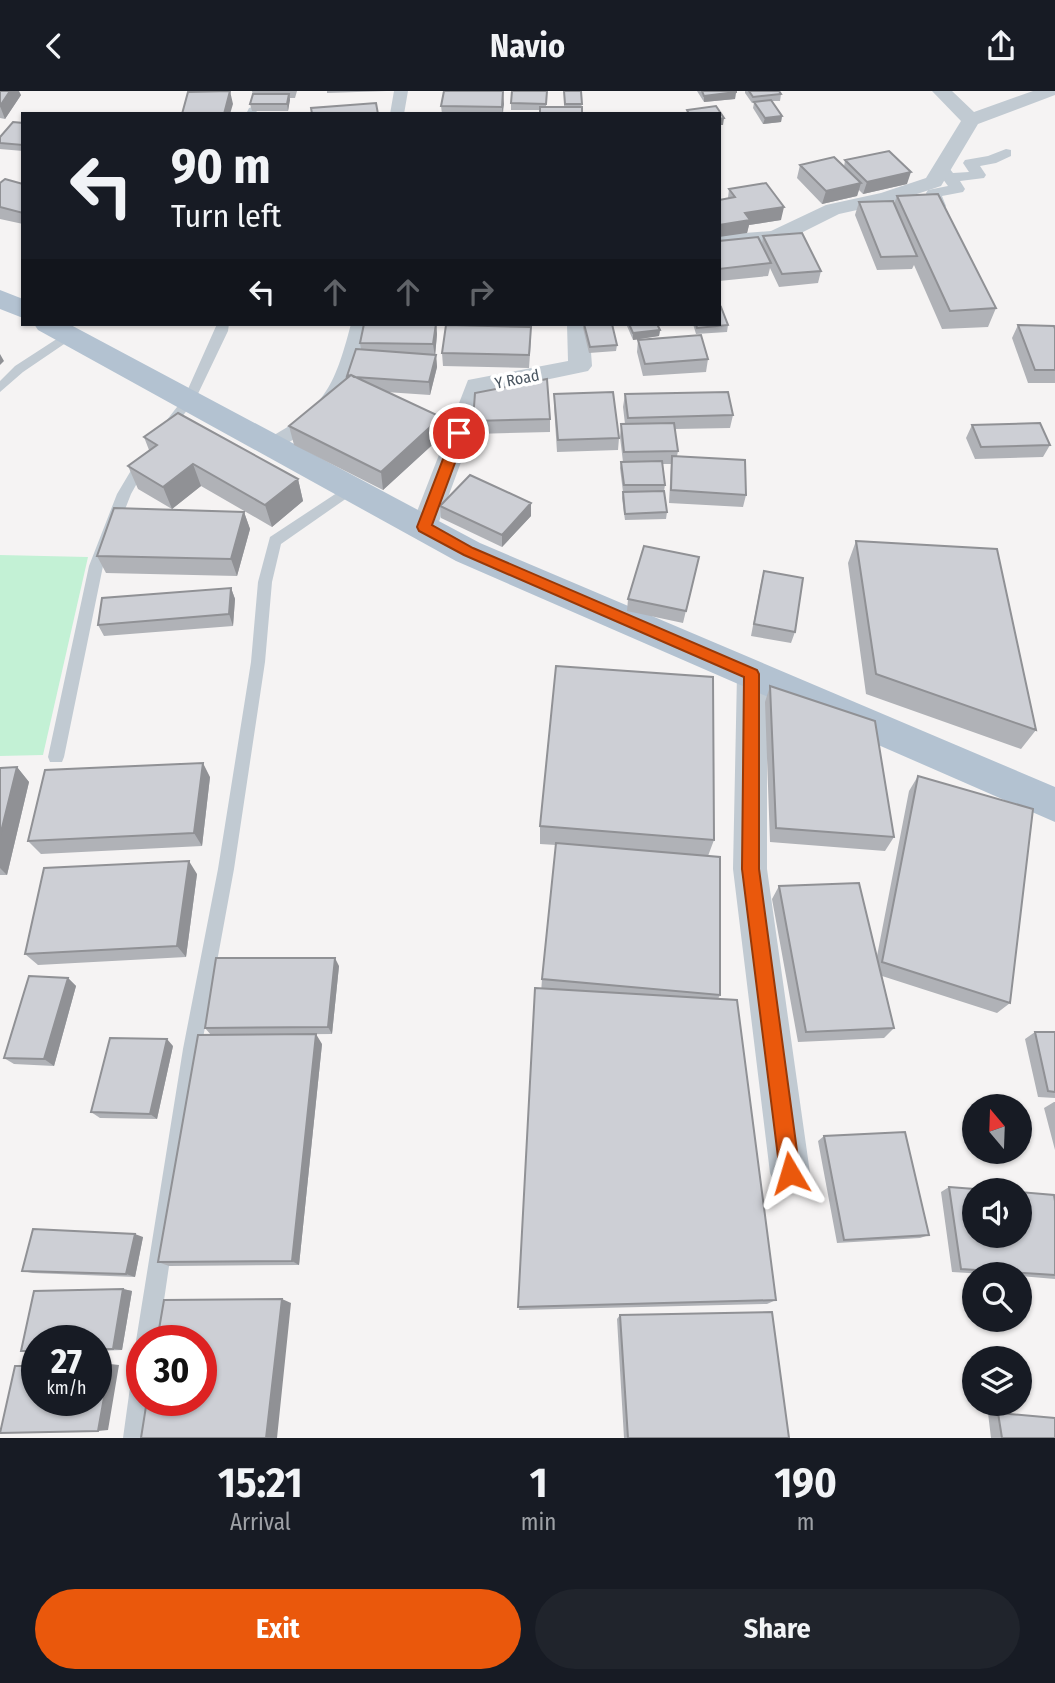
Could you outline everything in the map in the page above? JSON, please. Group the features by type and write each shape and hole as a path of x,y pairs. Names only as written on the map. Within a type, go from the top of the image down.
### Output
{"main road":[{"path":"0,298 21,309"},
{"path":"58,329 468,552 1055,805"}],"street":[{"path":"397,112 401,91"},
{"path":"941,91 971,120"},
{"path":"721,241 775,237 833,209 886,198 934,181 946,172 971,120 1050,91"},
{"path":"946,172 979,175 970,163 991,160 1006,153"},
{"path":"850,205 939,206 933,193 958,189 946,172"},
{"path":"271,445 300,429 338,389 351,357 359,326"},
{"name":"Y Road","path":"424,527 477,386 580,366 578,326"},
{"path":"752,674 750,869 790,1173"}],"lane":[{"path":"56,758 91,580 110,525 132,477 188,400 223,326"},
{"path":"0,388 58,329"},
{"path":"149,1325 192,1049 226,869 258,662 268,572 275,541 352,488"},
{"path":"134,1438 137,1416"}],"green space":[{"path":"0,555 88,557 43,755 0,756"}],"building":[{"path":"0,91 10,91 0,106"},
{"path":"230,91 225,112 183,112 188,92"},
{"path":"444,91 503,91 502,107 441,106"},
{"path":"512,91 547,91 546,104 511,103"},
{"path":"564,91 581,91 582,104 565,104"},
{"path":"702,91 736,91 736,92 704,96"},
{"path":"749,91 779,91 781,94 753,97"},
{"path":"253,94 289,94 287,104 250,104"},
{"path":"771,100 782,116 765,118 754,102"},
{"path":"376,103 378,112 312,112 311,108"},
{"path":"716,106 720,112 688,112 687,110"},
{"path":"540,107 582,107 582,112 540,112"},
{"path":"13,122 21,123 21,145 0,143 0,137"},
{"path":"889,151 911,172 867,182 845,160"},
{"path":"834,157 861,183 826,191 800,165"},
{"path":"5,179 21,183 21,212 0,207 0,183"},
{"path":"766,183 784,207 745,213 750,220 721,225 721,200 735,197 729,189"},
{"path":"938,194 996,308 950,311 897,196"},
{"path":"893,201 917,256 881,257 859,202"},
{"path":"802,233 821,271 782,274 763,236"},
{"path":"758,237 771,263 721,269 721,241"},
{"path":"721,307 728,325 721,326"},
{"path":"1018,325 1054,326 1055,370 1035,370"},
{"path":"364,326 436,326 433,344 360,343"},
{"path":"446,326 531,327 529,355 442,353"},
{"path":"585,326 612,326 617,345 590,347"},
{"path":"630,326 658,326 660,330 633,333"},
{"path":"701,335 708,359 645,364 638,340"},
{"path":"356,349 436,355 429,382 347,376"},
{"path":"351,375 441,417 381,472 289,426"},
{"path":"547,379 550,419 473,421 475,393"},
{"path":"613,392 619,438 558,440 554,394"},
{"path":"728,392 733,415 628,418 625,394"},
{"path":"178,413 298,479 265,505 193,464 163,487 128,466 157,445 144,437"},
{"path":"674,423 678,451 624,452 621,424"},
{"path":"1040,423 1050,445 981,447 972,425"},
{"path":"672,456 745,460 746,495 671,490"},
{"path":"662,461 665,485 624,485 621,462"},
{"path":"470,475 531,503 502,535 440,506"},
{"path":"664,491 667,512 625,514 623,492"},
{"path":"114,508 244,512 231,559 97,556"},
{"path":"856,541 997,549 1036,730 876,674"},
{"path":"644,546 699,557 686,611 628,599"},
{"path":"764,571 803,578 795,632 754,624"},
{"path":"231,588 229,614 98,625 102,598"},
{"path":"556,666 713,677 714,840 540,826"},
{"path":"770,686 875,721 894,837 776,828"},
{"path":"203,763 194,833 28,841 45,770"},
{"path":"17,767 0,836 0,768"},
{"path":"918,776 1033,809 1010,1003 882,962"},
{"path":"556,843 720,857 720,995 542,979"},
{"path":"189,861 177,946 25,954 44,868"},
{"path":"859,883 894,1028 806,1032 779,886"},
{"path":"216,958 335,958 328,1027 205,1028"},
{"path":"29,976 68,978 44,1059 4,1058"},
{"path":"535,988 737,1000 776,1300 518,1307"},
{"path":"1035,1032 1055,1032 1055,1092 1048,1091"},
{"path":"316,1034 292,1261 158,1262 198,1035"},
{"path":"110,1038 167,1039 150,1114 91,1112"},
{"path":"905,1132 929,1235 844,1240 824,1136"},
{"path":"949,1187 962,1188 962,1248 1032,1248 1032,1193 1054,1195 1055,1275 1032,1274 1032,1262 962,1262 961,1269"},
{"path":"33,1229 135,1234 126,1274 22,1271"},
{"path":"123,1289 113,1349 112,1325 27,1325 34,1291"},
{"path":"282,1299 266,1438 141,1438 144,1416 217,1416 217,1325 160,1325 164,1300"},
{"path":"772,1312 789,1438 628,1438 620,1315"},
{"path":"15,1366 21,1366 21,1416 101,1416 98,1431 0,1433"},
{"path":"998,1416 1055,1418 1055,1438 1002,1438"}],"route":[{"path":"459,433 424,527 468,552 752,674 750,869 790,1173"}]}
